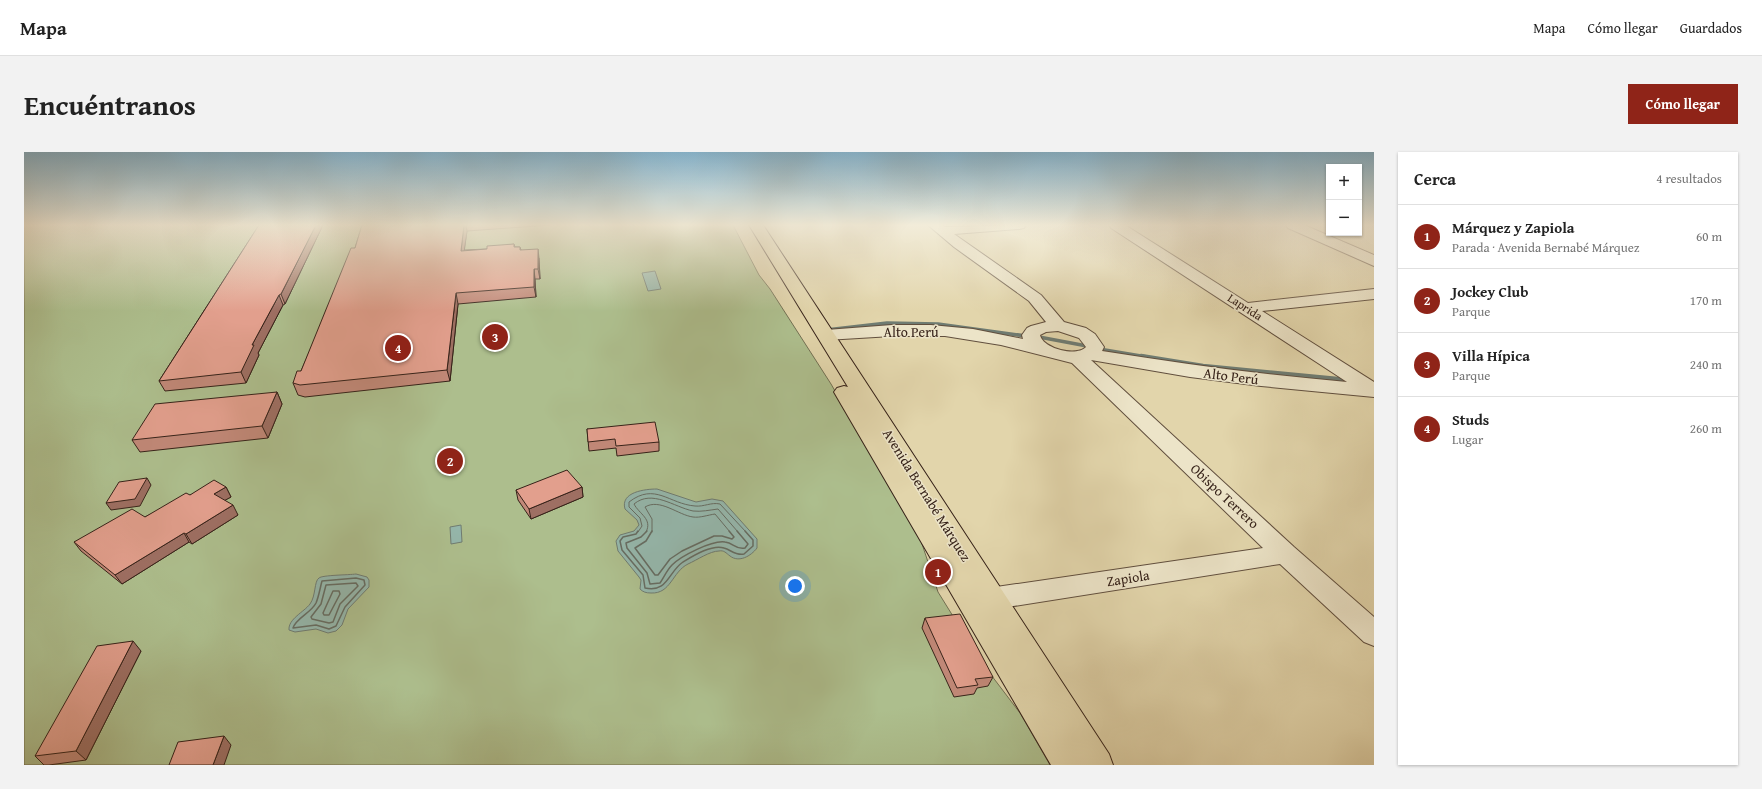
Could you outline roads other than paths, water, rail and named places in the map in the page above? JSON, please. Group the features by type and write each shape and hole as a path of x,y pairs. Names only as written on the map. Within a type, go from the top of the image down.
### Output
{"main road":[{"name":"Avenida Bernabé Márquez","path":"761,254 981,600 1097,765"},
{"name":"Avenida Bernabé Márquez","path":"774,254 821,328 981,600 1069,765"}],"street":[{"path":"972,254 1035,299 1058,326"},
{"name":"Laprida","path":"1161,254 1366,384"},
{"path":"1357,254 1374,261"},
{"path":"1247,308 1374,294"},
{"name":"Alto Perú","path":"821,328 878,317 921,317 1034,331"},
{"path":"1043,349 1033,340 1032,335 1034,331 1043,327 1058,326 1083,333 1086,351"},
{"name":"Alto Perú","path":"821,328 931,330 968,334 1043,349 1060,355 1086,351 1170,355 1366,384"},
{"name":"Alto Perú","path":"1086,351 1190,372 1261,380 1366,384"},
{"name":"Obispo Terrero","path":"1086,351 1286,554 1374,634"},
{"name":"Zapiola","path":"981,600 1286,554"}],"water":[{"path":"655,271 661,289 648,291 642,273"},
{"path":"657,489 696,502 712,499 723,501 757,539 757,548 752,554 741,559 733,558 722,551 712,552 688,564 678,572 663,590 651,593 642,591 640,589 641,580 618,551 616,541 620,535 634,531 639,525 637,520 625,509 624,503 626,499 630,495 640,491"},
{"path":"461,525 462,542 451,544 450,527"},
{"path":"356,574 367,577 369,580 369,587 348,609 342,625 336,631 328,633 316,629 295,632 289,630 291,622 312,601 316,582 319,578"}],"waterway":[{"path":"826,330 887,323 938,324 1026,336"},
{"path":"1039,337 1087,346"},
{"path":"1099,349 1141,356"},
{"path":"1141,356 1203,366 1348,380"},
{"path":"1141,356 1147,357"}],"place":[{"name":"Villa Hípica","path":"495,337"},
{"name":"Studs","path":"398,348"},
{"name":"Jockey Club","path":"450,461"},
{"name":"Márquez y Zapiola","path":"938,572"}]}
